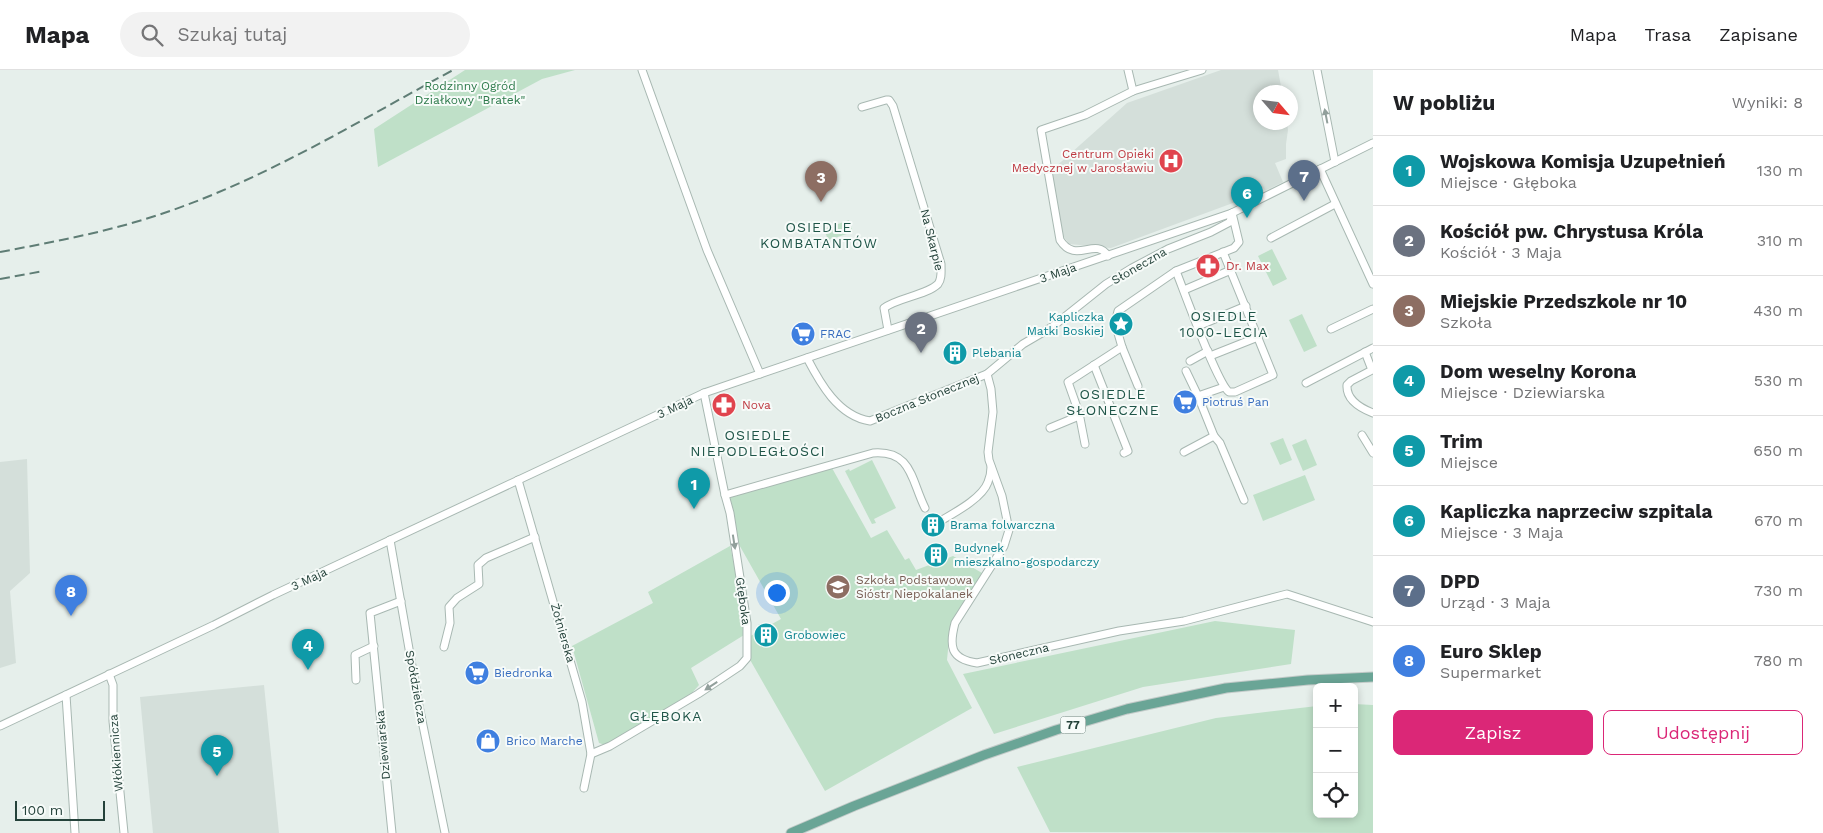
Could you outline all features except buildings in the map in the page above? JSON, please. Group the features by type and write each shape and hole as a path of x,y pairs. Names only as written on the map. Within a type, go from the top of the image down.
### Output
{"main road":[{"name":"77","path":"791,833 984,755 1056,730 1127,709 1226,688 1373,676"}],"street":[{"path":"642,70 706,250 760,374"},
{"path":"1128,70 1133,91"},
{"path":"1108,256 1105,251 1097,248 1074,251 1065,246 1060,240 1041,130 1086,115 1133,91 1202,70"},
{"path":"1317,70 1335,162"},
{"name":"Na Skarpie","path":"862,107 879,101 889,100 941,264 941,276 938,284 889,304 884,308 888,330"},
{"name":"3 Maja","path":"0,726 704,393 1232,213 1373,143"},
{"path":"1320,169 1373,284"},
{"path":"1270,238 1335,204"},
{"path":"1138,386 1114,323 1118,311 1176,271 1234,248 1239,242 1232,213"},
{"name":"Słoneczna","path":"1232,213 1230,222 1211,232 1168,249 1106,284 1052,327 1023,344 987,374 993,403 988,452 1002,496 1009,530 1004,546 955,622 952,635 954,652 959,658 967,662 977,663 1119,631 1178,622 1288,594 1373,622"},
{"path":"1176,271 1224,387 1229,392 1235,392 1273,374 1223,252"},
{"path":"1184,290 1230,270"},
{"path":"1198,326 1246,306"},
{"path":"1331,328 1373,309"},
{"path":"1190,361 1258,336"},
{"path":"1085,444 1079,416 1068,382 1122,347"},
{"path":"1306,382 1373,348"},
{"path":"1365,352 1372,370 1351,381 1347,385 1346,390 1359,408 1373,413"},
{"name":"Boczna Słonecznej","path":"807,358 820,382 844,410 870,421 987,374"},
{"path":"1094,365 1128,452 1124,453"},
{"path":"1186,371 1244,500"},
{"path":"1198,396 1224,387"},
{"name":"Głęboka","path":"591,754 610,746 698,694 740,666 746,658 747,623 730,513 704,393"},
{"path":"1050,428 1079,416"},
{"path":"1362,435 1372,451"},
{"path":"1184,452 1214,436"},
{"path":"725,494 873,453 886,452 895,454 910,472 925,508"},
{"path":"937,523 982,492 988,482 991,466"},
{"name":"Żołnierska","path":"518,480 582,702 591,754 584,788"},
{"path":"444,646 450,623 449,607 457,598 479,584 478,565 486,558 535,537"},
{"name":"Spółdzielcza","path":"390,540 419,706 445,833"},
{"name":"Dziewiarska","path":"392,833 370,613 401,600"},
{"path":"356,680 355,655 374,646"},
{"name":"Włókiennicza","path":"109,674 113,685 113,721 124,833"},
{"path":"66,695 75,833"}],"shaded area":[{"name":"Centrum Opieki Medycznej w Jarosławiu","path":"1221,70 1278,70 1281,85 1253,85 1253,130 1288,130 1286,159 1275,163 1283,182 1265,191 1263,188 1241,200 1111,248 1069,244 1062,234 1052,170 1127,103"},
{"path":"27,459 30,573 10,591 16,663 0,668 0,462"},
{"path":"264,685 279,833 153,833 140,697"}],"green space":[{"name":"Rodzinny Ogród Działkowy \"Bratek\"","path":"465,70 575,70 542,79 378,167 374,129"},
{"path":"849,220 853,232 828,240 824,229"},
{"path":"1272,249 1287,279 1273,286 1258,256"},
{"path":"1302,314 1317,346 1304,352 1289,320"},
{"path":"1283,438 1292,460 1280,465 1270,443"},
{"path":"1306,439 1317,465 1303,471 1292,445"},
{"path":"872,460 896,508 874,519 876,523 872,524 845,471 849,469 850,471"},
{"path":"832,468 871,538 887,530 905,560 909,558 916,570 953,556 982,573 954,619 950,629 947,660 972,708 825,791 749,658 747,638 781,619 737,541 729,497"},
{"path":"1305,475 1315,500 1263,521 1253,495"},
{"path":"730,546 739,587 744,635 691,668 699,685 692,693 605,745 599,743 572,646 653,603 648,592"},
{"path":"1215,621 1295,630 1291,664 1143,687 994,734 963,674"},
{"path":"1358,704 1373,705 1373,833 1050,832 1017,767 1216,718 1313,706 1313,818 1358,818"}],"railway":[{"path":"0,252 100,232 197,201 272,168 453,70"},
{"path":"0,279 44,271"}],"place":[{"name":"Centrum Opieki Medycznej w Jarosławiu","path":"1171,161"},
{"name":"DPD","path":"1304,201"},
{"name":"Miejskie Przedszkole nr 10","path":"821,202"},
{"name":"Kapliczka naprzeciw szpitala","path":"1247,218"},
{"name":"Dr. Max","path":"1208,266"},
{"name":"Kapliczka Matki Boskiej","path":"1121,324"},
{"name":"FRAC","path":"803,334"},
{"name":"Kościół pw. Chrystusa Króla","path":"921,353"},
{"name":"Plebania","path":"955,353"},
{"name":"Piotruś Pan","path":"1185,402"},
{"name":"Nova","path":"724,405"},
{"name":"Wojskowa Komisja Uzupełnień","path":"694,509"},
{"name":"Brama folwarczna","path":"933,525"},
{"name":"Budynek mieszkalno-gospodarczy","path":"936,555"},
{"name":"Szkoła Podstawowa Sióstr Niepokalanek","path":"838,587"},
{"name":"Euro Sklep","path":"71,616"},
{"name":"Grobowiec","path":"766,635"},
{"name":"Dom weselny Korona","path":"308,670"},
{"name":"Biedronka","path":"477,673"},
{"name":"Brico Marche","path":"488,741"},
{"name":"Trim","path":"217,776"}],"district":[{"name":"OSIEDLE KOMBATANTÓW","path":"819,236"},
{"name":"OSIEDLE 1000-LECIA","path":"1224,324"},
{"name":"OSIEDLE SŁONECZNE","path":"1113,402"},
{"name":"OSIEDLE NIEPODLEGŁOŚCI","path":"758,444"},
{"name":"GŁĘBOKA","path":"666,716"}]}
